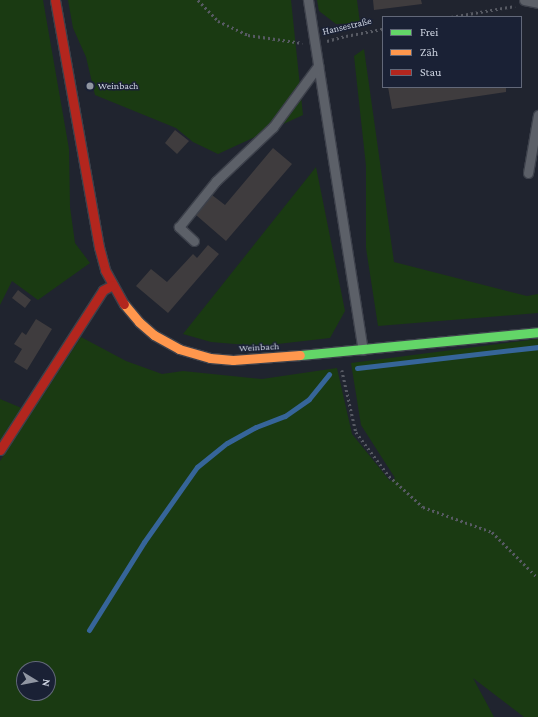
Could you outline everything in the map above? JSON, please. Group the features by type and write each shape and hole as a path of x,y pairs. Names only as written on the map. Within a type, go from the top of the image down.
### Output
{"main road":[{"name":"Weinbach","path":"55,0 94,225 105,270 123,302 139,322 166,342 179,349 210,358 253,360 363,350"},
{"path":"0,450 103,290 113,285"},
{"path":"363,350 538,332"}],"lane":[{"path":"308,0 363,350"},
{"path":"194,241 179,227 216,181 273,127 318,66"},
{"path":"528,172 538,115"}],"path":[{"path":"198,0 218,21 248,35 315,45"},
{"path":"457,16 532,2"},
{"name":"Hansestraße","path":"315,45 346,36 382,29"},
{"path":"338,352 356,432 389,476 423,507 492,532 538,578"}],"green space":[{"path":"0,0 43,0 69,149 70,207 75,243 90,263 38,300 12,281 0,305"},
{"path":"68,0 291,0 303,115 218,154 193,142 176,128 95,95 86,57 73,28"},
{"path":"317,0 357,0 360,23 336,24 319,11"},
{"path":"364,49 394,262 527,296 538,294 538,313 378,326 366,248 366,166 354,56"},
{"path":"316,167 345,311 330,338 260,346 211,342 183,334"},
{"path":"81,337 126,361 162,374 183,371 262,379 337,368 352,434 390,481 395,478 361,425 351,363 538,339 538,717 524,717 473,678 494,717 0,717 0,461"},
{"path":"0,399 24,409 0,447"}],"building":[{"path":"373,0 421,0 422,4 374,10"},
{"path":"388,88 506,88 506,92 392,109"},
{"path":"175,130 189,141 177,154 165,143"},
{"path":"273,148 292,164 226,241 196,215 212,195 225,205"},
{"path":"208,245 219,254 168,313 136,286 151,269 167,282 193,254 197,258"},
{"path":"18,290 31,300 25,308 12,298"},
{"path":"36,319 52,329 27,370 14,362 22,349 14,344 22,332 26,335"}],"waterway":[{"path":"357,368 538,347"},
{"path":"89,630 144,542 197,467 227,443 256,427 285,416 309,399 329,374"}],"traffic: fast":[{"path":"300,355 538,332"}],"traffic: slow":[{"path":"124,304 139,322 154,335 179,349 210,358 233,360 300,355"}],"traffic: jam":[{"path":"55,0 99,247 105,270 124,304"},
{"path":"0,450 103,290 113,285"}],"place":[{"name":"Weinbach","path":"90,86"}]}
